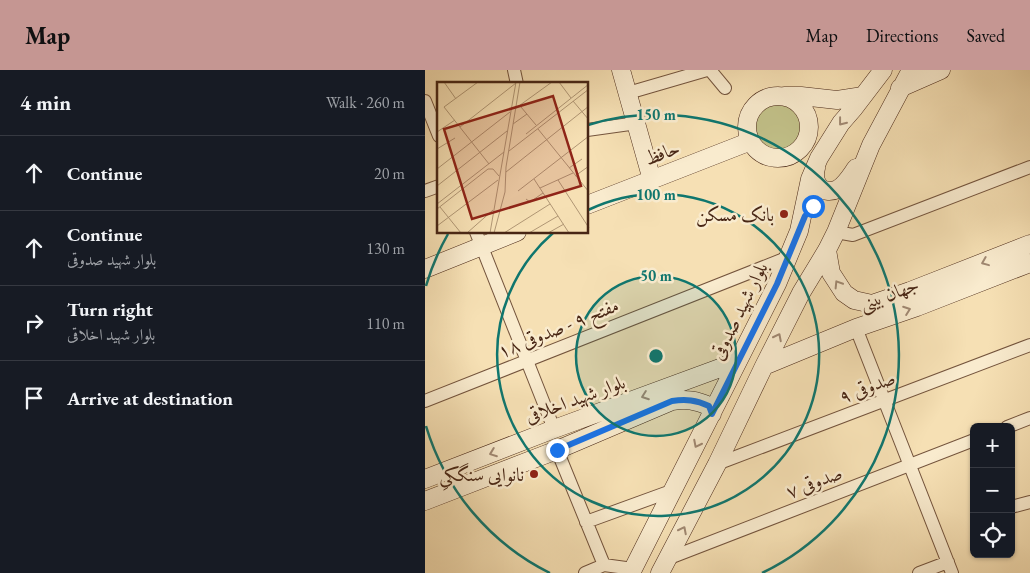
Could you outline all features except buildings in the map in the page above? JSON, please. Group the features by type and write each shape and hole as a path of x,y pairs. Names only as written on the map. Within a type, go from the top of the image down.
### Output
{"main road":[{"path":"621,70 652,180"},
{"name":"بلوار شهید صدوقی","path":"632,571 777,284 799,231 810,179 819,158 841,123 883,70"},
{"path":"664,566 717,464 801,293 827,250 871,145 911,70"},
{"path":"900,88 941,70"},
{"path":"781,96 797,102 803,108 809,124 809,132 806,140 795,153 779,158 763,154 756,148 748,134 749,117 752,110 758,104 773,96 781,96 801,96 837,100 863,96"},
{"name":"حافظ","path":"589,204 751,141"},
{"path":"819,158 815,172 815,182 820,188 829,191 838,188 847,181 871,145"},
{"path":"799,231 805,216 813,206 825,199 836,204 839,209 839,224"},
{"path":"425,269 479,240 508,234"},
{"name":"جهان بینی","path":"827,250 831,273 844,293 854,300 872,304 1030,244"},
{"name":"جهان بینی","path":"764,366 856,328 1030,263"},
{"path":"872,304 878,321"},
{"name":"بلوار شهید اخلاقی","path":"425,501 557,450 672,401 683,391 720,368 739,360"},
{"path":"683,391 709,406 712,414"},
{"name":"بلوار شهید اخلاقی","path":"425,479 554,429 683,391"}],"street":[{"path":"628,93 709,70 725,88"},
{"path":"425,101 433,134"},
{"path":"589,130 637,123"},
{"path":"839,224 853,235 1030,167"},
{"path":"425,191 437,187"},
{"path":"479,240 554,429"},
{"name":"مفتح ۹ - صدوقی ۱۸","path":"425,401 789,257"},
{"path":"856,328 950,567 919,573"},
{"name":"صدوقی ۹","path":"717,464 1030,345"},
{"path":"1015,424 1030,418"},
{"name":"صدوقی ۷","path":"664,566 910,464 970,442"},
{"path":"557,450 604,565"},
{"path":"587,522 674,490"},
{"path":"1015,506 1030,502"},
{"path":"585,573 604,565 632,571"}],"shaded area":[{"path":"778,103 787,105 795,110 800,118 802,127 800,136 795,144 787,149 778,151 769,149 761,144 756,136 754,127 756,118 761,110 769,105"}],"place":[{"name":"بانک مسکن","path":"784,214"},
{"name":"نانوایی سنگکیِ","path":"534,474"}],"route":[{"path":"557,450 672,401 685,399 700,401 709,406 712,414 777,284 805,216 813,206"}]}
